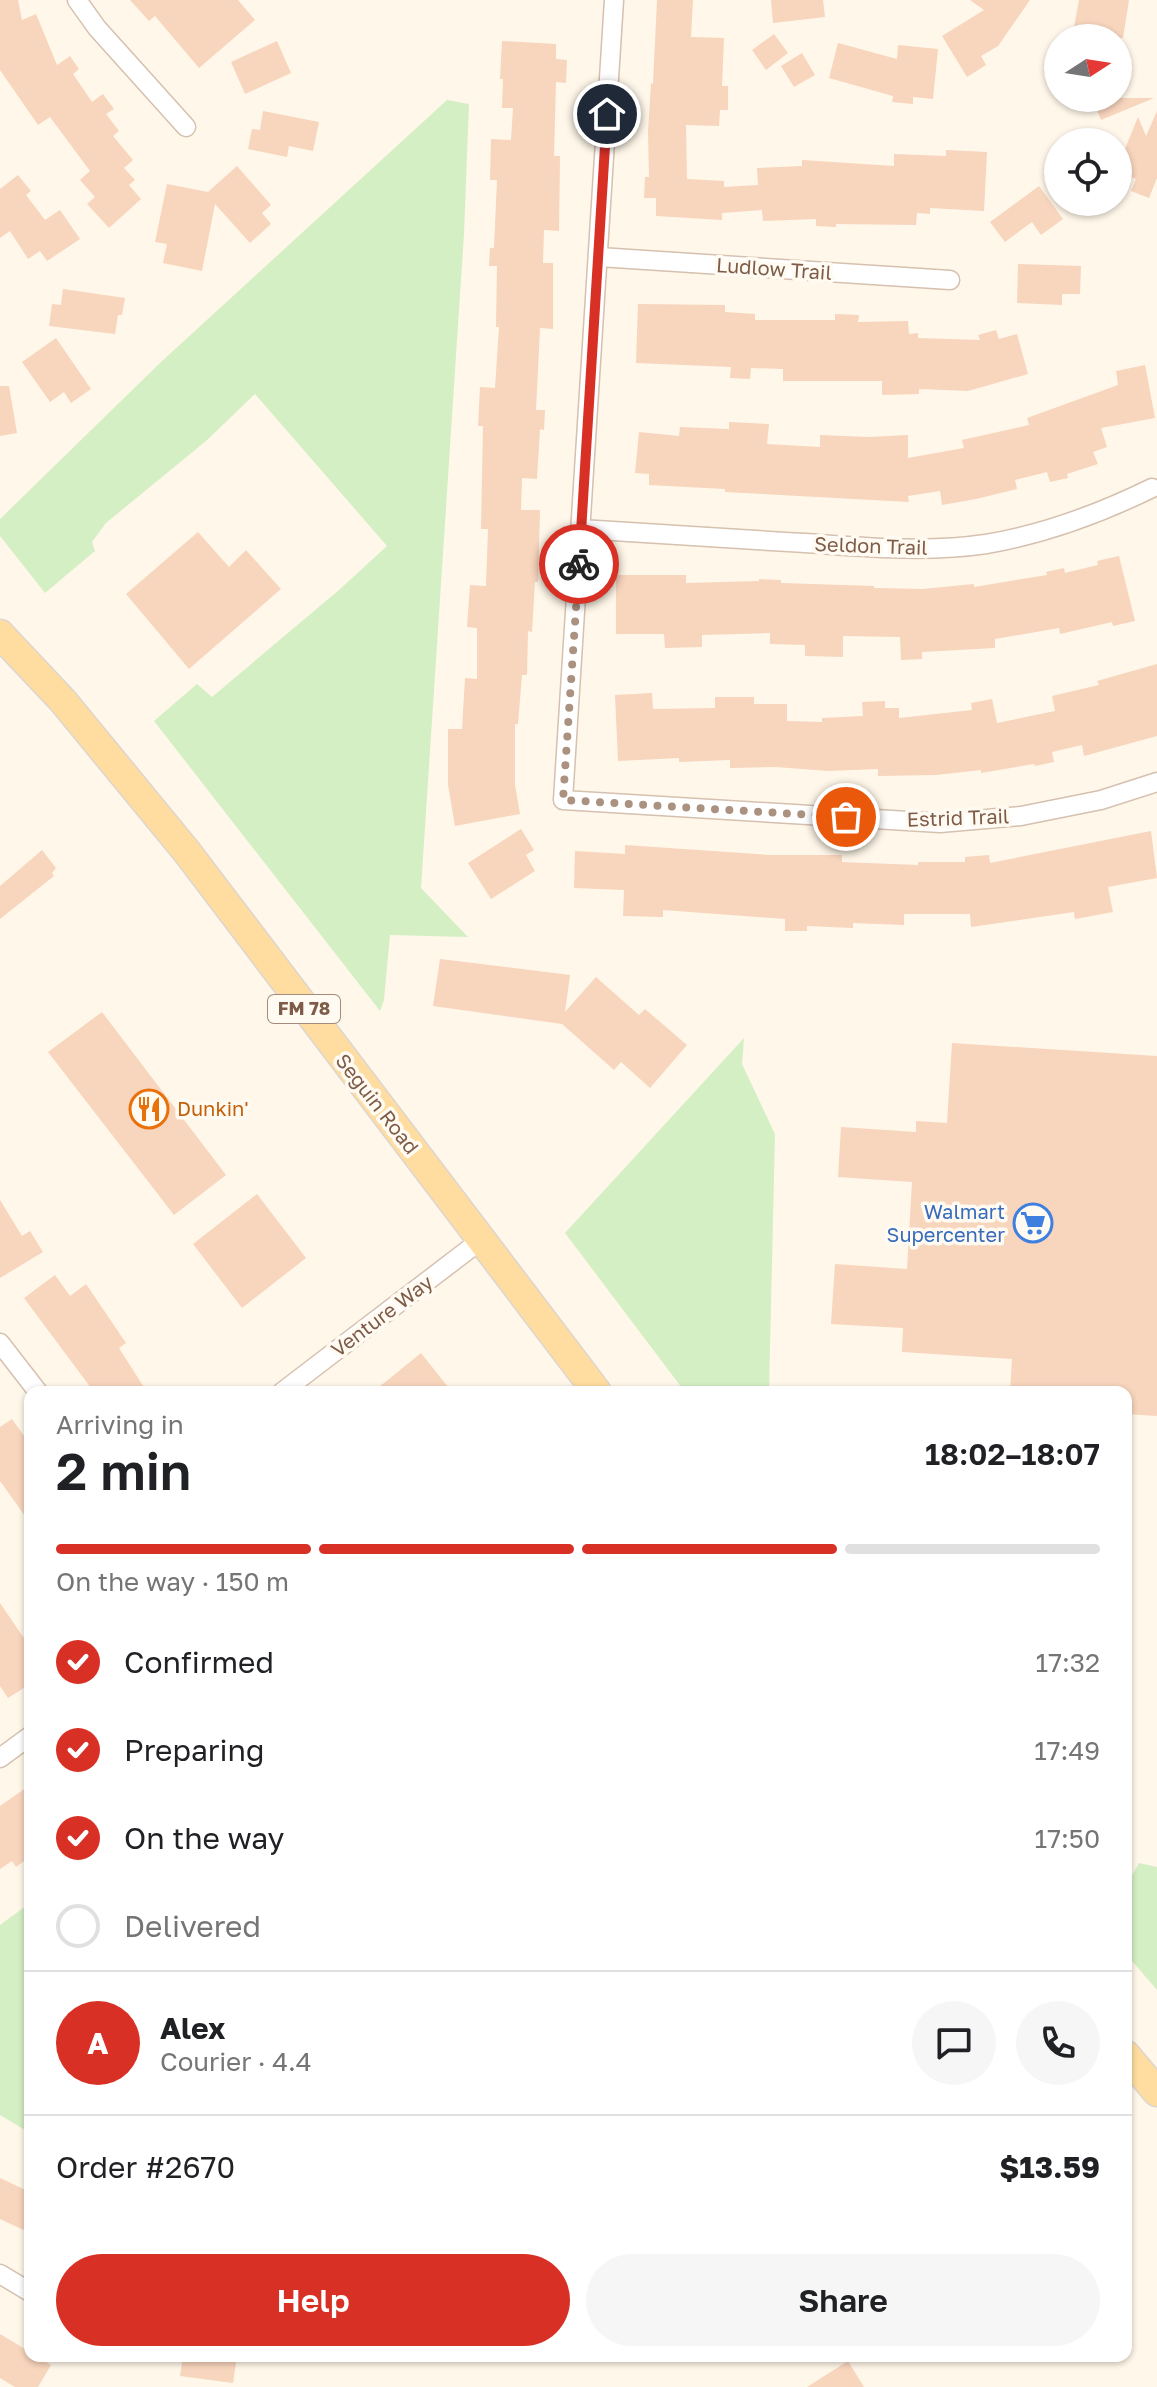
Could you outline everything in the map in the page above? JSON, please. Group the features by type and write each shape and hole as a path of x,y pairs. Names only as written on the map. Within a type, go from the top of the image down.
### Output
{"main road":[{"name":"Seguin Road","path":"0,634 63,701 187,852 592,1386"},
{"path":"1132,2062 1157,2092"}],"street":[{"path":"77,0 97,28 186,127"},
{"path":"581,529 614,0"},
{"name":"Ludlow Trail","path":"599,257 950,280"},
{"name":"Seldon Trail","path":"581,529 932,549 985,544 1037,533 1100,513 1152,488"},
{"name":"Estrid Trail","path":"581,529 563,800 940,823 1021,816 1101,800 1157,782"},
{"name":"Venture Way","path":"290,1386 481,1240"},
{"path":"0,1343 33,1386"},
{"path":"0,1758 24,1740"},
{"path":"0,2274 24,2288"}],"green space":[{"path":"447,100 469,104 464,234 421,888 468,937 390,935 384,1000 380,1011 154,721 197,684 212,697 387,546 255,394 206,441 106,523 92,542 95,551 45,593 0,536 0,519 161,362"},
{"path":"744,1038 742,1064 775,1134 769,1386 680,1386 565,1233"},
{"path":"1139,1863 1157,1867 1157,1990 1132,1961 1132,1875"},
{"path":"24,1907 24,2129 0,2115 0,1925"}],"building":[{"path":"0,0 18,0 22,20 36,14 57,65 70,56 79,69 73,74 92,102 103,94 114,109 106,114 119,131 113,136 133,160 124,168 135,180 129,185 141,199 109,228 87,204 95,197 80,180 90,171 50,117 38,125 0,70"},
{"path":"130,0 238,0 255,20 199,68 155,16 149,21"},
{"path":"657,0 693,0 691,37 724,38 722,86 728,86 728,110 720,110 719,126 686,125 687,179 724,181 724,187 758,185 757,168 802,166 802,160 894,166 894,154 946,156 946,150 987,152 984,211 930,208 930,214 917,213 916,225 836,224 836,227 816,226 816,219 763,221 762,210 722,213 722,220 656,216 656,198 644,198 645,177 649,177 648,131"},
{"path":"771,0 823,0 825,17 773,23"},
{"path":"970,0 1030,0 998,46 981,56 986,65 967,77 942,36 984,10"},
{"path":"1079,0 1129,0 1125,24 1075,24"},
{"path":"774,34 788,53 766,70 752,50"},
{"path":"277,41 291,73 245,94 231,62"},
{"path":"502,41 556,44 556,59 567,60 566,83 556,82 554,156 560,156 559,231 544,230 543,263 553,263 553,329 540,328 536,410 545,410 544,430 540,429 537,479 522,478 521,510 540,510 538,582 535,582 532,632 528,631 527,675 522,675 518,724 515,724 515,785 520,814 455,826 448,785 448,729 462,729 465,678 477,679 477,628 467,627 470,585 486,586 488,529 481,529 483,426 478,426 480,387 495,388 499,327 496,327 497,266 489,266 490,248 494,248 497,180 490,180 491,139 511,140 513,108 502,108"},
{"path":"838,43 897,59 898,45 938,49 933,99 913,97 913,104 892,102 893,96 829,78"},
{"path":"802,53 815,75 794,87 781,66"},
{"path":"1132,98 1154,98 1132,107"},
{"path":"263,111 319,122 313,151 289,146 287,157 248,149 252,129 260,130"},
{"path":"1157,111 1157,178 1149,198 1132,191 1136,179 1132,177 1132,132 1138,117 1146,136"},
{"path":"1098,112 1120,112 1101,120"},
{"path":"237,166 271,205 262,213 271,224 250,243 215,204 202,271 163,263 167,244 155,242 167,184 208,192"},
{"path":"18,175 31,191 26,195 45,220 60,210 80,239 47,261 40,251 28,259 10,231 0,238 0,189"},
{"path":"1039,186 1044,193 1044,216 1061,216 1063,219 1041,235 1032,222 1005,242 990,222"},
{"path":"1018,264 1081,266 1080,294 1062,294 1062,305 1017,303"},
{"path":"63,289 125,298 115,334 49,326 52,304 61,305"},
{"path":"638,304 725,305 725,312 755,314 755,320 835,320 835,314 859,315 858,322 908,321 909,334 918,333 918,338 980,340 978,335 996,330 999,339 1017,334 1028,374 968,391 919,389 919,394 882,395 882,381 783,381 783,369 751,368 750,379 730,378 731,367 636,363"},
{"path":"56,338 91,389 71,403 64,392 50,402 22,362"},
{"path":"1145,365 1155,418 1101,428 1107,447 1093,452 1098,464 1067,474 1068,478 1050,482 1047,472 1015,480 1017,489 976,499 942,505 940,491 908,496 909,502 725,492 725,489 649,485 649,474 635,473 639,432 679,436 680,427 729,429 729,422 769,424 767,444 820,447 820,435 908,435 908,458 964,448 962,440 1029,425 1027,418 1118,385 1116,371"},
{"path":"0,386 9,386 17,433 0,436"},
{"path":"198,532 229,567 246,550 281,589 189,669 126,594"},
{"path":"1119,556 1135,621 1113,626 1112,622 1060,634 1059,628 995,639 995,648 922,652 922,659 901,660 900,637 843,636 843,657 805,656 805,645 770,644 770,633 702,635 702,647 665,648 664,634 616,634 616,575 686,575 686,583 759,579 781,580 781,583 922,589 974,584 974,587 1047,575 1046,572 1064,568 1065,573"},
{"path":"1157,664 1157,736 1084,756 1082,745 1052,752 1054,762 1035,766 981,773 981,770 878,776 878,769 730,768 730,760 679,762 679,758 618,761 615,695 652,693 653,709 715,708 715,697 754,697 754,704 787,704 787,721 822,722 822,718 863,716 862,702 885,701 885,708 899,708 899,718 972,710 971,703 992,699 997,723 1055,711 1052,696 1099,685 1097,681"},
{"path":"521,829 534,850 526,855 535,871 491,899 468,863"},
{"path":"1151,831 1157,878 1108,887 1113,912 1075,919 1074,912 971,927 970,914 904,914 904,925 853,923 853,928 807,926 807,931 785,931 785,919 663,910 663,917 623,916 624,890 574,888 575,851 625,854 625,845 770,855 842,855 842,862 918,865 918,862 965,862 965,857 989,855 990,863"},
{"path":"42,850 56,868 52,873 54,876 0,919 0,886"},
{"path":"440,959 570,975 565,1012 596,977 639,1015 645,1009 687,1045 650,1088 621,1062 614,1070 562,1024 433,1006"},
{"path":"102,1012 226,1175 174,1215 48,1052"},
{"name":"Walmart Supercenter","path":"952,1043 1157,1056 1157,1416 1132,1414 1132,1386 1010,1386 1012,1359 902,1352 903,1328 831,1324 835,1264 907,1269 912,1182 838,1177 841,1127 916,1132 916,1121 947,1123"},
{"path":"257,1194 306,1258 242,1308 193,1244"},
{"path":"0,1200 22,1236 30,1231 43,1252 0,1278"},
{"path":"55,1275 70,1296 86,1284 126,1343 119,1348 143,1386 90,1386 24,1298"},
{"path":"421,1353 447,1386 380,1386"},
{"path":"12,1419 24,1436 24,1515 0,1481 0,1427"},
{"path":"0,1603 24,1638 24,1688 8,1698 0,1686"},
{"path":"24,1789 24,1861 16,1867 12,1861 0,1869 0,1806"},
{"path":"0,2178 24,2189 24,2230 0,2219"},
{"path":"0,2334 24,2348 24,2362 46,2362 51,2365 38,2387 15,2387 0,2378"},
{"path":"182,2362 236,2362 233,2383 180,2376"},
{"path":"849,2362 864,2387 807,2387"}],"way so far":[{"path":"579,564 563,800 846,817"}],"place":[{"name":"Dunkin'","path":"149,1109"},
{"name":"Walmart Supercenter","path":"1033,1223"}],"route":[{"path":"579,564 607,114"}]}
